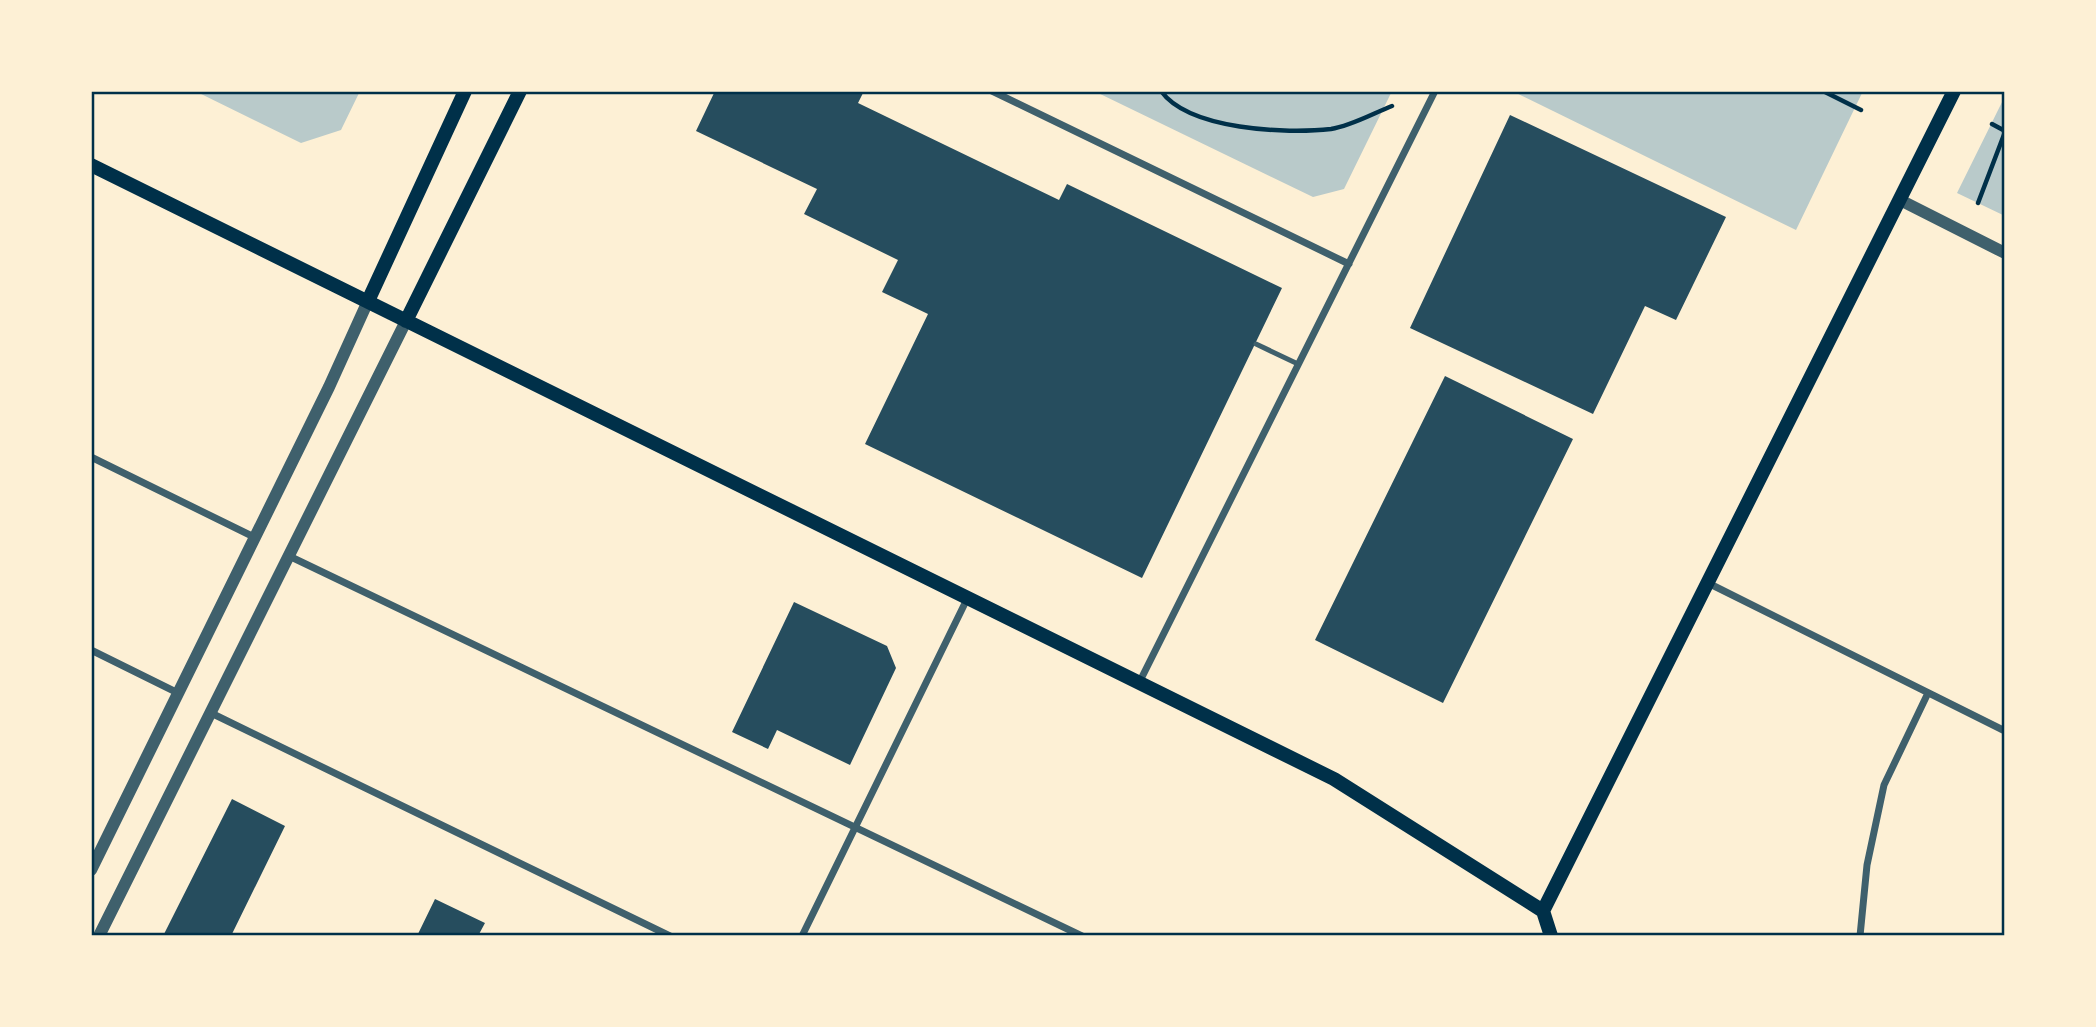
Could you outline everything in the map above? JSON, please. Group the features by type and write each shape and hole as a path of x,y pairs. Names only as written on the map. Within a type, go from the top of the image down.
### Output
{"main road":[{"path":"368,301 466,91"},
{"path":"406,321 520,91"},
{"path":"1544,911 1954,91"},
{"path":"91,165 1334,779 1544,911 1552,936"}],"street":[{"path":"992,91 1349,264"},
{"path":"1139,683 1435,91"},
{"path":"1900,200 2005,253"},
{"path":"91,870 368,301"},
{"path":"99,936 406,321"},
{"path":"91,457 254,537"},
{"path":"289,556 856,825 1082,936"},
{"path":"1708,583 2005,731"},
{"path":"802,936 968,597"},
{"path":"91,650 178,693"},
{"path":"1860,936 1867,866 1884,785 1928,693"},
{"path":"211,713 670,936"}],"lane":[{"path":"1256,344 1298,364"}],"path":[{"path":"1161,91 1170,102 1201,118 1242,127 1333,129 1392,106"},
{"path":"1823,91 1861,110"},
{"path":"1978,203 2005,131 1992,124"}],"shaded area":[{"path":"195,91 360,91 341,130 301,143"},
{"path":"1094,91 1392,91 1344,189 1313,197"},
{"path":"1512,91 1863,91 1796,230"},
{"path":"2005,96 2005,216 1957,193"}],"building":[{"path":"715,91 864,91 858,103 1059,200 1067,184 1282,288 1142,578 865,444 928,314 882,292 898,260 804,214 817,189 696,131"},
{"path":"1510,115 1726,217 1676,320 1645,306 1593,414 1410,328"},
{"path":"1445,376 1573,439 1443,703 1315,640"},
{"path":"794,602 887,646 896,668 850,765 777,730 768,749 732,732"},
{"path":"232,799 285,826 231,936 163,936"},
{"path":"435,899 485,923 478,936 417,936"}]}
